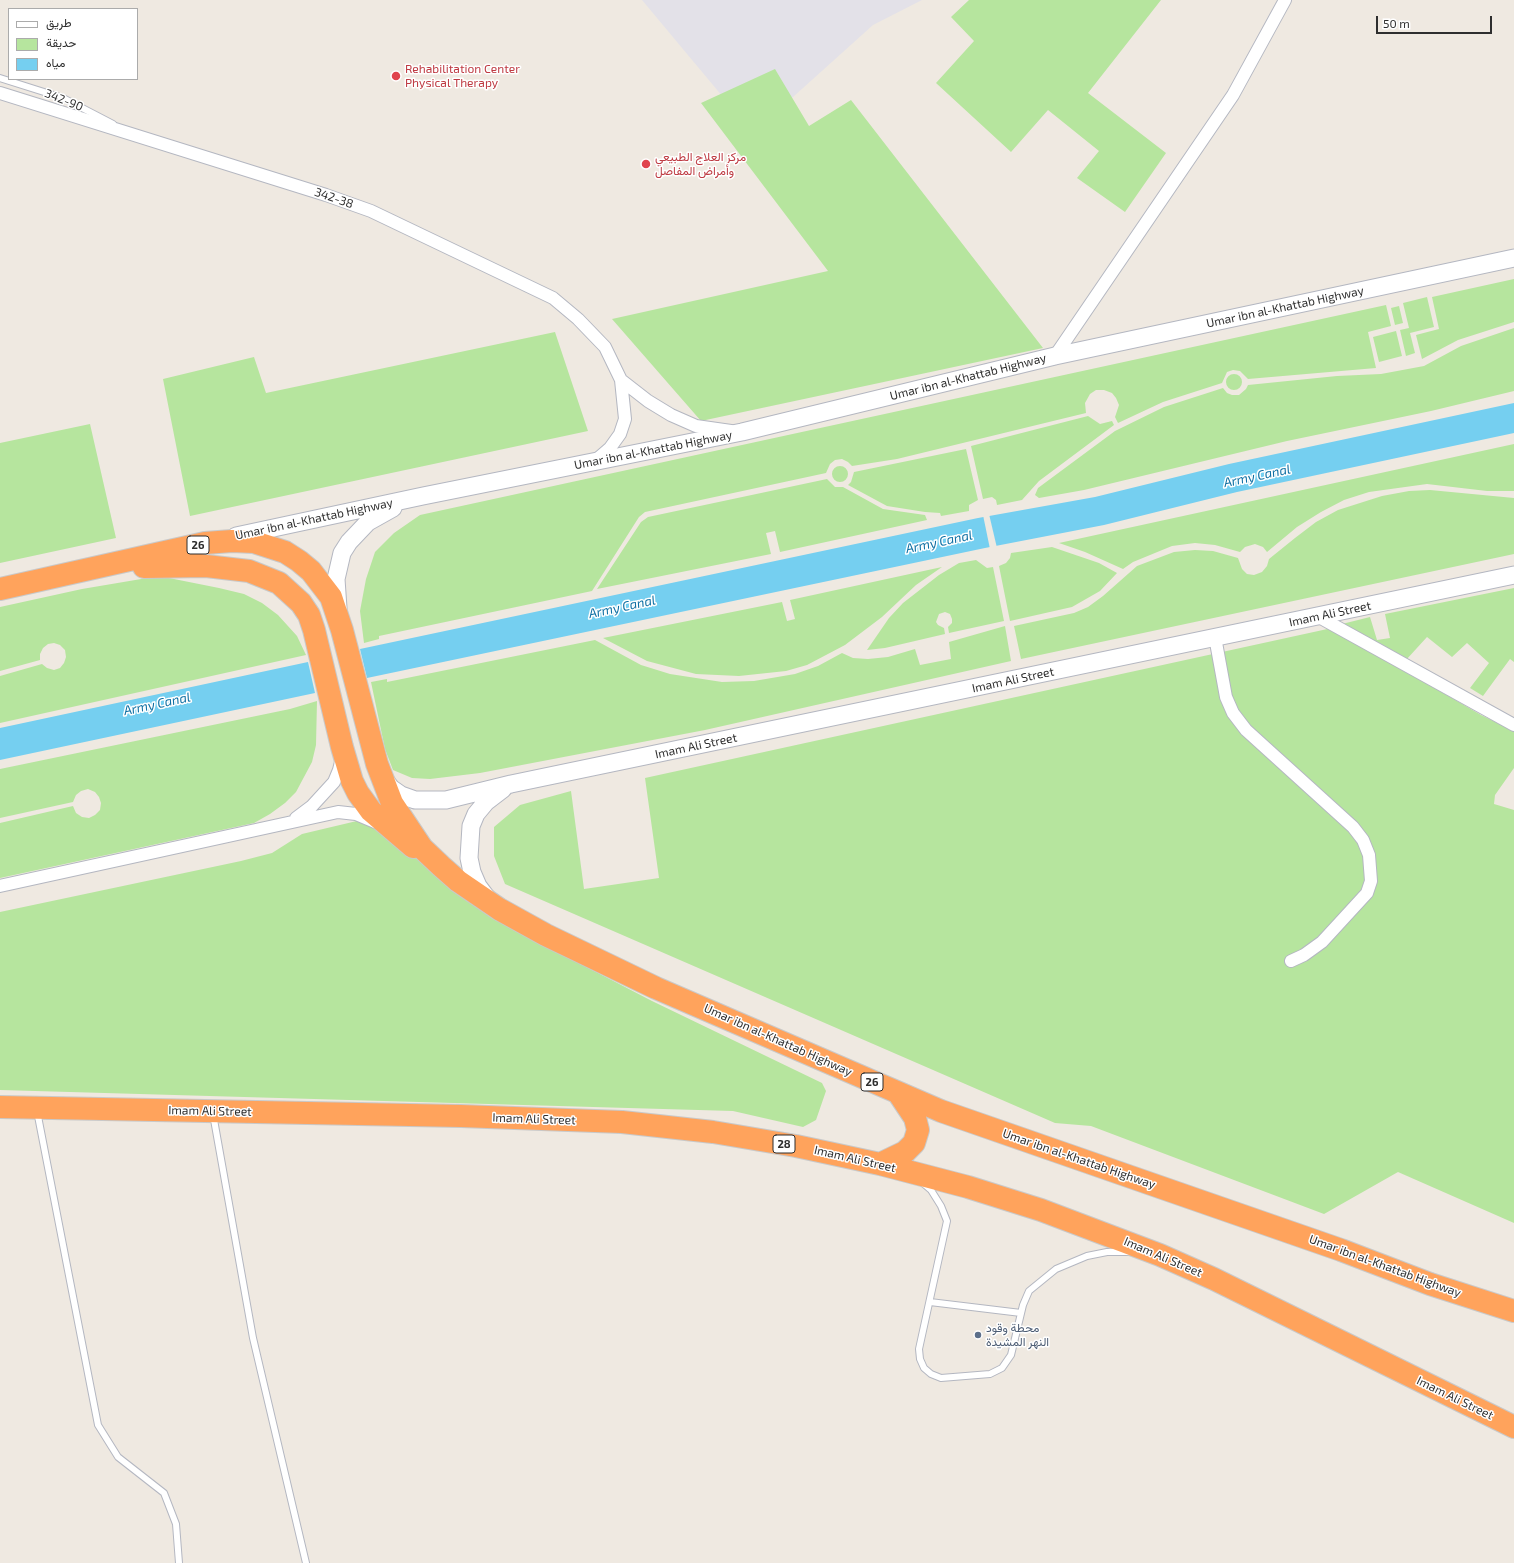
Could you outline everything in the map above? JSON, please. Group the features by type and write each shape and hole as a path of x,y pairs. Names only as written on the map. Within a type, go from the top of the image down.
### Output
{"highway":[{"name":"Umar ibn al-Khattab Highway","path":"0,589 205,543 232,541 254,542 285,552 299,561 322,583 331,597 344,636 376,762 384,786 405,825 422,848 458,881 499,909 546,935 656,988 941,1111 1342,1250 1430,1284 1514,1311"},
{"path":"52,578 92,572 163,566 206,566 249,571 279,583 301,603 309,616 319,649 342,747 348,768 358,793 371,811 394,832 458,881"},
{"path":"887,1166 914,1143 918,1130 916,1118 899,1094"},
{"name":"Imam Ali Street","path":"0,1107 461,1116 622,1122 713,1132 796,1146 887,1166 968,1187 1041,1210 1160,1255 1214,1279 1514,1427"}],"main road":[{"name":"Umar ibn al-Khattab Highway","path":"205,543 423,496 742,432 1055,356 1514,258"},
{"name":"Umar ibn al-Khattab Highway","path":"344,636 336,593 336,579 342,553 349,542 368,522 392,508 423,496"},
{"name":"Imam Ali Street","path":"376,762 383,777 391,788 401,795 415,800 446,800 511,784 1215,637 1319,617 1514,575"},
{"name":"Imam Ali Street","path":"499,909 485,896 472,872 469,858 469,842 471,826 476,814 495,794 511,784"}],"street":[{"path":"1055,356 1233,96 1284,0"},
{"name":"342-38","path":"0,93 326,195 371,211 552,298 578,320 605,347 621,380"},
{"path":"621,380 648,401 670,415 696,426 742,432"},
{"path":"594,462 610,448 620,434 625,419 621,380"},
{"path":"1319,617 1514,726"},
{"path":"1215,637 1226,697 1233,713 1246,730 1305,782 1352,827 1363,840 1369,855 1371,881 1367,893 1322,942 1304,955 1290,961"},
{"path":"284,823 299,816 312,806 334,782 340,770 342,747"},
{"path":"0,886 331,814 344,813 363,816 394,832"}],"lane":[{"name":"342-90","path":"0,78 76,103 125,132"},
{"path":"37,1108 98,1425 118,1457 164,1493 176,1524 179,1563"},
{"path":"213,1111 253,1338 306,1563"},
{"path":"887,1166 917,1178 931,1190 941,1206 947,1221 919,1349 920,1359 924,1368 931,1374 941,1378 990,1374 1002,1368 1011,1355 1021,1314 1029,1291 1041,1279 1070,1262 1086,1256 1107,1252 1134,1252 1160,1255"},
{"path":"930,1302 1021,1314"}],"shaded area":[{"path":"642,0 922,0 873,25 753,133"}],"green space":[{"path":"969,0 1161,0 1088,93 1166,153 1125,212 1077,178 1099,151 1048,110 1011,152 936,83 974,41 951,17"},
{"path":"775,69 809,126 851,100 1043,348 701,421 612,319 828,271 701,103"},
{"path":"1514,279 1514,322 1458,340 1422,359 1416,335 1439,329 1432,297"},
{"path":"1427,297 1434,327 1410,333 1415,353 1406,356 1400,330 1409,328 1403,303"},
{"path":"1386,305 1391,326 1368,332 1376,368 1248,379 1240,371 1233,370 1227,372 1222,383 1163,402 1118,423 1115,417 1119,405 1116,398 1112,393 1104,390 1096,390 1090,394 1085,403 1086,413 897,459 852,466 842,459 835,460 830,464 826,473 645,512 639,517 592,591 379,636 379,639 364,643 360,611 366,579 375,552 394,533 420,515"},
{"path":"1399,306 1403,323 1395,325 1391,308"},
{"path":"1514,328 1514,391 1431,411 1287,441 1084,490 1039,498 1035,495 1038,488 1115,431 1164,407 1223,388 1227,393 1239,395 1248,385 1337,376 1381,374 1424,366 1461,346"},
{"path":"1396,331 1402,356 1379,362 1373,337"},
{"path":"555,332 588,431 190,516 163,379 254,357 266,393"},
{"path":"1231,374 1237,374 1242,379 1240,388 1237,390 1231,390 1226,385 1226,379"},
{"path":"1088,416 1100,424 1112,421 1114,425 1039,481 1022,500 997,505 996,500 992,497 983,499 971,446"},
{"path":"90,424 116,538 0,563 0,443"},
{"path":"1514,444 1514,491 1487,491 1427,484 1369,492 1344,500 1321,512 1297,527 1267,552 1263,547 1255,544 1245,547 1240,552 1215,545 1195,543 1172,546 1133,562 1123,569 1085,552 1059,543"},
{"path":"966,449 978,500 969,505 969,511 941,516 940,513 887,506 848,485 851,482 854,472"},
{"path":"837,466 843,466 848,471 846,480 843,482 837,482 832,477 832,471"},
{"path":"827,479 835,487 843,487 883,509 925,515 927,520 780,552 775,531 766,533 771,554 597,589 641,522 648,517"},
{"path":"1430,490 1514,498 1514,554 1021,659 1014,626 1074,613 1088,607 1137,566 1174,552 1195,550 1213,551 1238,558 1242,569 1247,574 1254,575 1262,572 1267,566 1269,559 1295,538 1316,522 1338,510 1382,496 1409,491"},
{"path":"1052,547 1099,563 1117,573 1100,591 1072,607 1010,621 999,566 1006,563 1010,558 1011,553"},
{"path":"976,560 987,568 993,567 1004,621 949,633 948,627 952,623 952,619 950,614 945,612 939,614 936,622 944,628 945,634 885,648 867,650 889,618 903,603 939,575 959,563"},
{"path":"942,567 916,585 882,617 845,645 807,665 786,671 739,676 696,674 647,661 603,638 782,602 787,621 795,619 790,600"},
{"path":"159,576 244,594 262,603 278,615 297,636 306,655 0,723 0,676 42,664 47,668 54,670 60,668 66,657 65,650 60,645 54,643 48,644 43,648 40,654 40,660 0,671 0,607 82,589"},
{"path":"1514,588 1514,662 1510,659 1483,696 1470,688 1489,663 1467,643 1452,657 1427,637 1406,660 1338,625 1370,617 1377,640 1390,638 1385,614"},
{"path":"1005,626 1011,661 705,730 480,773 430,779 412,778 393,770 385,749 371,682 387,679 387,682 595,640 641,665 670,674 722,682 754,681 795,674 818,666 842,653 853,658 868,659 888,657 915,649 920,665 951,659 949,642"},
{"path":"1332,628 1481,715 1514,731 1514,768 1495,795 1494,804 1514,810 1514,1223 1398,1172 1324,1214 1091,1126 1055,1123 505,884 494,856 494,827 520,805 571,791 584,889 659,878 645,778"},
{"path":"317,701 316,745 312,762 296,792 285,803 254,823 0,878 0,823 73,806 76,813 82,817 89,818 100,810 101,803 95,792 88,789 81,791 76,795 73,802 0,818 0,769 290,709"},
{"path":"361,820 395,840 448,886 492,918 652,1001 822,1083 826,1091 816,1120 803,1127 733,1111 0,1090 0,912 241,861 272,853 302,834"}],"water":[{"name":"Army Canal","path":"1514,403 1514,433 1237,492 1104,525 985,548 367,678 360,649 978,518 1095,497 1229,464"},
{"name":"Army Canal","path":"308,662 315,693 0,760 0,728"}],"pier":[{"path":"989,514 997,548 990,549 983,515"}],"place":[{"name":"Rehabilitation Center Physical Therapy","path":"396,76"},
{"name":"مركز العلاج الطبيعي وأمراض المفاصل","path":"646,164"},
{"name":"محطة وقود النهر المشيدة","path":"978,1335"}]}
